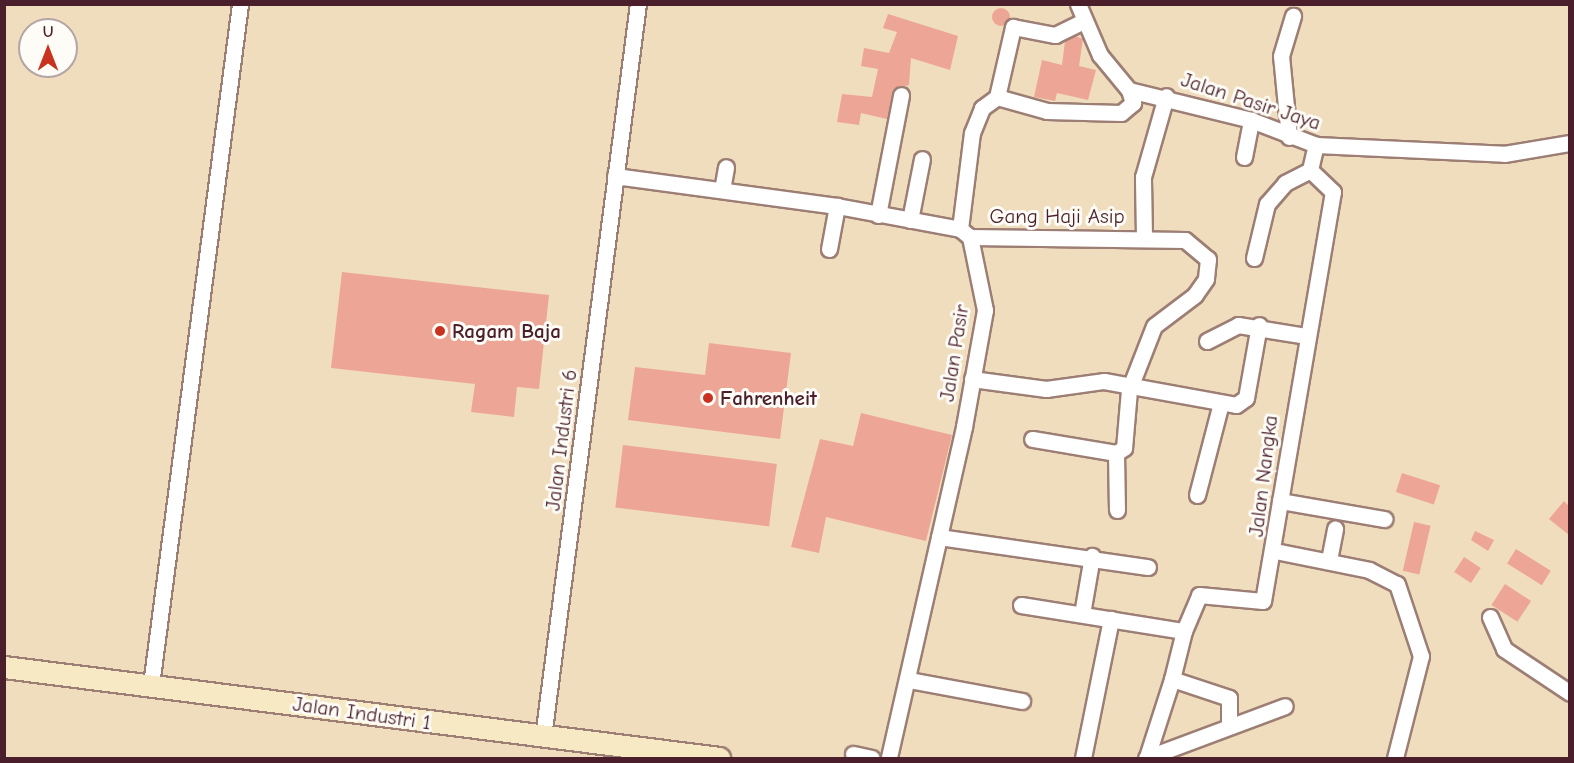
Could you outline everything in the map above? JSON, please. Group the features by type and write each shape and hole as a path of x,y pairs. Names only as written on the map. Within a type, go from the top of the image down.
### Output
{"street":[{"path":"151,685 240,4"},
{"name":"Jalan Industri 6","path":"543,737 638,4"},
{"path":"996,97 1095,116 1129,110 1133,102 1129,90 1100,55 1082,22 1078,4"},
{"path":"1289,137 1281,56 1293,16"},
{"path":"615,176 837,206 965,233 977,114 996,97 1013,27 1055,35 1082,22"},
{"name":"Jalan Pasir Jaya","path":"1129,90 1166,96 1251,120 1289,137 1316,145 1504,153 1569,143"},
{"path":"878,215 901,95"},
{"path":"1144,237 1143,177 1166,96"},
{"path":"1244,157 1251,120"},
{"path":"1254,258 1275,192 1310,170 1316,145"},
{"path":"910,220 922,159"},
{"path":"723,190 726,166"},
{"name":"Jalan Nangka","path":"1184,631 1199,594 1261,604 1275,551 1293,407 1333,192 1310,170"},
{"path":"829,249 837,206"},
{"name":"Gang Haji Asip","path":"965,233 1185,240 1208,260 1206,279 1194,295 1154,326 1129,390"},
{"name":"Jalan Pasir","path":"889,759 909,680 985,310 965,233"},
{"path":"1207,342 1238,325 1259,325 1307,336"},
{"path":"972,379 1046,389 1094,380 1129,390 1236,405 1246,398 1259,325"},
{"path":"1032,439 1116,453 1124,448 1129,390"},
{"path":"1197,495 1221,403"},
{"path":"1116,453 1117,510"},
{"path":"1280,501 1384,519"},
{"path":"1329,560 1335,529"},
{"path":"939,537 1092,556 1148,567"},
{"path":"1275,551 1329,560 1391,579 1422,656 1395,759"},
{"path":"1082,614 1092,556"},
{"path":"1021,605 1184,631 1172,679 1146,758"},
{"path":"1490,617 1504,650 1569,693"},
{"path":"1083,759 1110,619"},
{"name":"Jalan Industri 1","path":"4,667 719,759"},
{"path":"1172,679 1229,698 1229,723"},
{"path":"909,680 1022,701"},
{"path":"1146,758 1229,723 1285,706"},
{"path":"853,754 872,759"}],"building":[{"path":"1001,8 1008,10 1010,17 1008,24 1001,26 994,24 992,17 994,10"},
{"path":"888,14 958,36 950,70 911,58 909,85 893,89 887,119 861,113 859,125 837,122 842,94 872,97 878,69 861,66 864,48 889,53 897,32 883,28"},
{"path":"1075,36 1083,39 1079,66 1096,70 1088,100 1057,93 1055,101 1034,97 1042,60 1062,65 1065,41"},
{"name":"Ragam Baja","path":"342,272 549,295 539,389 517,387 514,417 471,412 475,384 331,368"},
{"name":"Fahrenheit","path":"709,343 791,353 780,439 628,420 635,367 705,375"},
{"path":"861,413 952,435 926,541 826,517 819,553 791,547 820,439 853,446"},
{"name":"Fahrenheit","path":"623,445 777,464 769,526 615,508"},
{"path":"1402,473 1440,485 1434,504 1396,492"},
{"path":"1564,501 1569,506 1569,535 1549,519"},
{"path":"1414,522 1431,526 1419,575 1403,571"},
{"path":"1475,531 1494,540 1488,551 1471,540"},
{"path":"1516,549 1551,571 1542,585 1507,563"},
{"path":"1464,557 1481,568 1471,583 1454,572"},
{"path":"1505,584 1531,601 1517,622 1491,605"}],"place":[{"name":"Ragam Baja","path":"440,331"},
{"name":"Fahrenheit","path":"708,398"}]}
